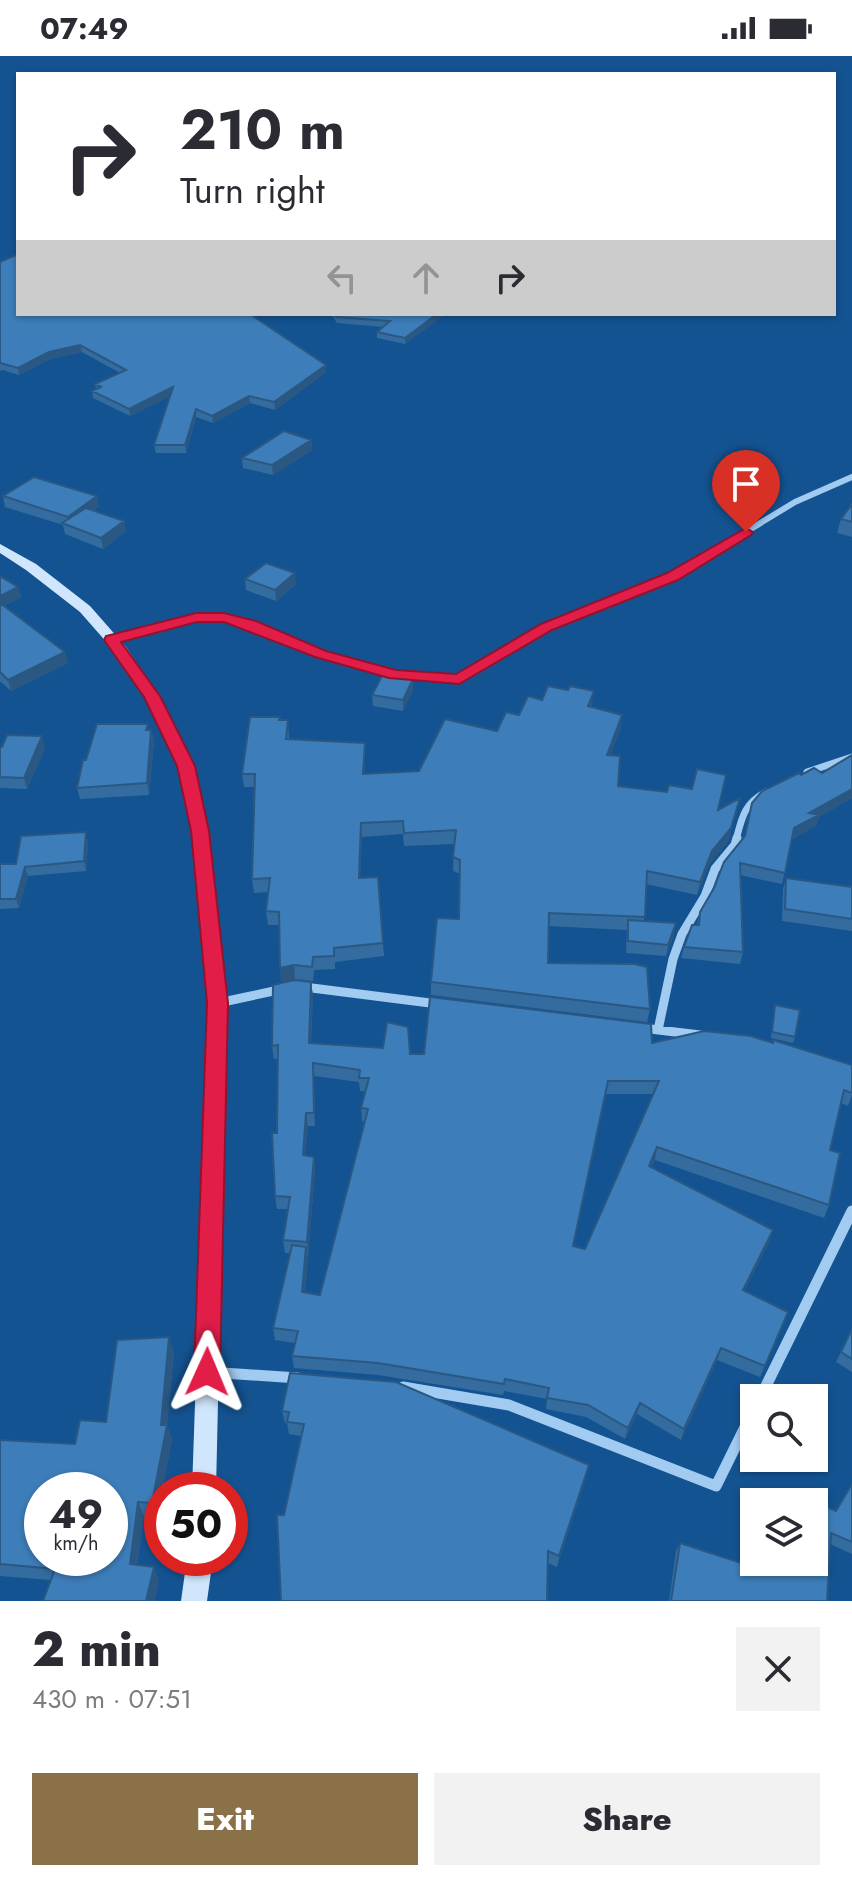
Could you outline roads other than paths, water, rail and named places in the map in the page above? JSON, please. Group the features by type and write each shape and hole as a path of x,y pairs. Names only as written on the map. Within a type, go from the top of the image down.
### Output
{"main road":[{"path":"0,548 31,567 85,609 112,640 152,696 186,766 200,831 218,1003 204,1472"},
{"path":"194,1601 197,1576"}],"street":[{"path":"112,640 196,617 224,617 250,624 320,654 395,675 459,679 547,627 672,577 795,502 852,477"},
{"path":"798,776 852,757"},
{"path":"658,1030 673,959 682,934 705,896 715,869 735,845 744,810 751,800 776,787"},
{"path":"218,1003 295,986 451,1006"},
{"path":"625,1026 718,1038"},
{"path":"767,1384 852,1211"},
{"path":"207,1372 315,1379"},
{"path":"391,1385 509,1405 716,1486 740,1437"}]}
